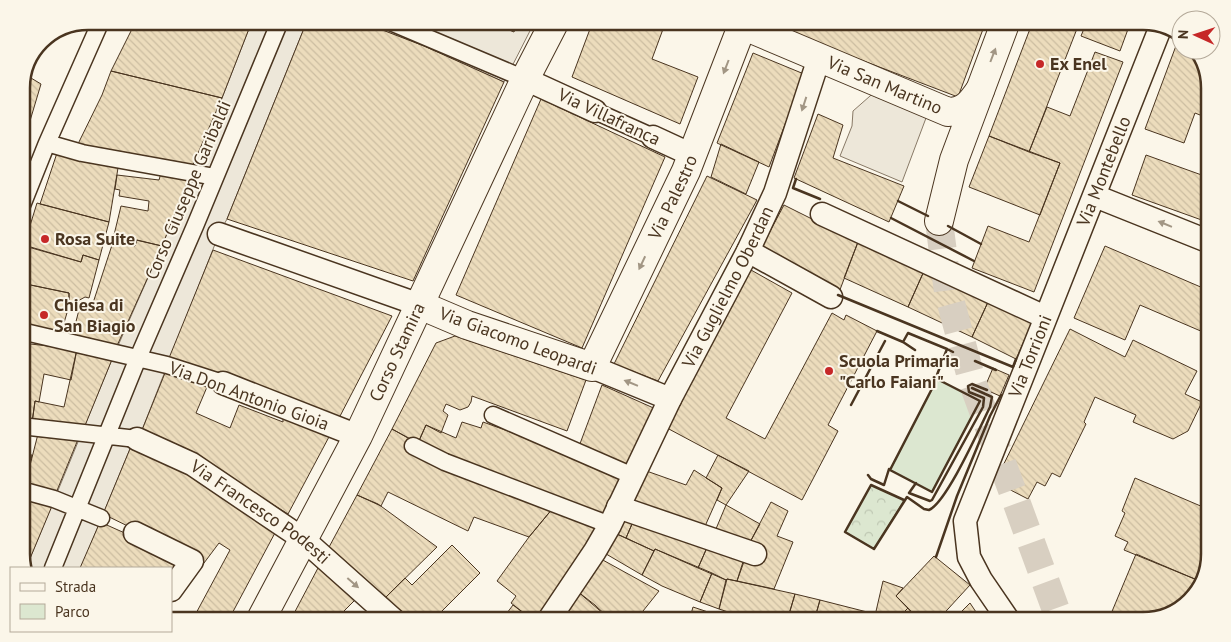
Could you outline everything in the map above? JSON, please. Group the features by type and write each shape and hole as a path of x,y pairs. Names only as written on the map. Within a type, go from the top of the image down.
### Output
{"street":[{"path":"30,186 97,30"},
{"name":"Corso Giuseppe Garibaldi","path":"53,567 138,358 276,30"},
{"path":"409,30 526,79"},
{"name":"Corso Stamira","path":"265,612 358,436 550,30"},
{"name":"Via Palestro","path":"592,367 692,155 740,30"},
{"name":"Via San Martino","path":"758,30 819,58 948,112 958,112 971,103 980,90 1003,30"},
{"name":"Via Montebello","path":"1045,317 1095,196 1159,32"},
{"name":"Via Guglielmo Oberdan","path":"554,612 595,551 614,516 670,399 748,251 775,193 819,58"},
{"name":"Via Villafranca","path":"526,79 692,155"},
{"path":"948,112 952,117 952,124 939,172 936,194 939,221 954,160 980,90"},
{"path":"47,143 82,153 215,177"},
{"path":"1095,196 1201,238"},
{"name":"Via Torrioni","path":"822,214 1045,317 965,521 968,557 1002,612"},
{"name":"Via Giacomo Leopardi","path":"195,226 420,305 467,325 592,367 670,399"},
{"path":"748,251 831,297"},
{"name":"Via Don Antonio Gioia","path":"30,332 167,365 223,383 358,436"},
{"path":"493,415 632,476"},
{"name":"Via Francesco Podesti","path":"30,427 137,439 192,464 304,539 385,612"},
{"path":"413,446 444,462 614,516 755,554"},
{"path":"30,492 54,499 101,518"},
{"path":"135,533 192,561 172,589"}],"green space":[{"path":"937,379 980,401 932,492 890,470"},
{"path":"871,485 904,500 874,549 845,532"}],"shaded area":[{"path":"248,30 303,30 227,219 219,234 140,435 132,444 81,567 32,567 30,558 113,357 162,246 189,178 189,172 222,98"},
{"path":"382,30 530,30 504,82 424,46"},
{"path":"878,89 929,110 902,182 840,156 852,126 853,111"}],"building":[{"path":"132,30 248,30 222,98 111,71"},
{"path":"303,30 382,30 424,46 504,82 413,281 227,219"},
{"path":"590,30 663,30 652,59 698,77 680,124 572,77"},
{"path":"782,30 983,30 958,97"},
{"name":"Ex Enel","path":"1030,30 1076,30 1029,152 989,136"},
{"path":"1083,30 1128,30 1120,51 1081,36"},
{"path":"1095,52 1123,62 1034,292 972,268 988,226 1029,242 1060,163 1029,152 1047,107 1070,116"},
{"path":"753,53 804,74 769,167 717,143"},
{"path":"1171,59 1194,60 1200,77 1201,115 1195,113 1184,143 1145,129"},
{"path":"111,71 222,98 192,167 76,148 102,95"},
{"path":"31,78 41,84 30,121"},
{"path":"541,99 665,157 582,348 456,295"},
{"path":"818,114 843,125 833,158 904,186 889,222 794,178"},
{"path":"989,136 1060,163 1040,215 969,187"},
{"path":"721,144 759,162 746,194 711,177"},
{"path":"58,150 118,168 109,222 40,204"},
{"path":"1146,155 1201,175 1201,220 1132,195"},
{"path":"161,173 189,178 162,246 114,235 121,206 148,211 149,201 119,196 120,190 115,189 117,175 159,180"},
{"path":"707,176 757,200 658,381 614,364"},
{"path":"37,203 109,222 99,260 83,255 81,262 30,247 30,226"},
{"path":"784,205 858,242 838,295 759,252"},
{"path":"114,239 135,246 137,240 162,246 116,348 72,337 81,302 92,306"},
{"path":"858,242 924,271 908,307 844,278"},
{"path":"1105,246 1201,287 1201,331 1140,305 1125,340 1074,318"},
{"path":"30,248 81,262 83,255 99,260 89,298 85,297 69,306 69,293 30,285"},
{"path":"213,250 392,316 338,420 169,358"},
{"name":"Scuola Primaria \"Carlo Faiani\"","path":"751,270 792,293 726,418 765,439 832,313 844,320 846,315 877,331 828,425 838,431 802,500 667,428"},
{"path":"924,271 988,302 972,337 908,307"},
{"name":"Chiesa di San Biagio","path":"30,285 69,293 69,306 61,333 30,326"},
{"path":"988,302 1032,323 1016,359 972,337"},
{"path":"1070,329 1125,357 1133,340 1197,371 1185,394 1201,402 1201,404 1188,431 1173,439 1133,422 1136,415 1095,397 1084,422 1086,424 1060,477 1052,473 1045,486 1037,482 1028,499 995,482"},
{"path":"455,336 586,380 567,431 472,396 468,407 460,410 446,404 443,411 448,415 441,433 426,425 418,443 392,429 436,343"},
{"path":"30,344 77,349 71,380 44,374 39,402 35,401 32,423 30,423"},
{"path":"77,349 113,357 84,428 32,423 35,401 64,407"},
{"path":"993,368 1009,375 1000,396 984,389"},
{"path":"165,373 207,387 196,413 230,428 239,405 283,422 283,419 330,435 288,514 178,445 174,450 140,435"},
{"path":"602,385 658,410 629,471 578,449"},
{"path":"462,422 481,428 483,422 574,455 625,478 605,520 418,443 426,425 456,438"},
{"path":"392,429 415,442 553,508 529,537 474,517 468,531 388,492 381,506 357,495"},
{"path":"39,430 79,437 56,493 30,486 30,465"},
{"path":"132,444 196,476 276,531 233,612 197,612 230,550 219,543 204,563 103,514"},
{"path":"718,455 749,471 726,505 717,500 722,488 706,478"},
{"path":"638,468 686,485 694,470 722,488 702,533 625,507"},
{"path":"1135,478 1201,506 1201,561 1195,579 1124,550 1128,542 1115,536 1125,513 1122,511"},
{"path":"357,495 378,504 437,547 384,599 328,549"},
{"path":"30,499 52,506 30,558"},
{"path":"771,502 788,511 777,536 793,542 774,589 737,581 748,546"},
{"path":"726,505 760,524 748,546 713,536"},
{"path":"553,508 600,525 545,612 522,612 511,603 516,596 497,581"},
{"path":"622,512 635,517 626,538 615,533"},
{"path":"635,517 709,543 698,568 626,538"},
{"path":"100,522 136,538 181,563 172,573 172,567 80,567"},
{"path":"610,531 654,551 642,575 601,551"},
{"path":"709,543 746,556 737,581 726,580 698,568"},
{"path":"452,545 480,573 441,612 397,612 384,599 405,578 412,585"},
{"path":"655,549 712,573 700,602 662,586 642,575"},
{"path":"1136,554 1195,579 1187,592 1165,608 1150,612 1112,612"},
{"path":"934,556 970,585 945,612 911,612 896,596"},
{"path":"601,559 659,591 642,612 602,612 577,591"},
{"path":"325,567 359,596 343,612 295,612 318,568"},
{"path":"712,573 726,580 719,609 700,602"},
{"path":"727,579 795,594 790,612 728,612 719,609"},
{"path":"883,581 903,588 896,596 908,608 904,612 876,612"},
{"path":"577,591 602,612 562,612"},
{"path":"795,594 820,600 817,612 790,612"},
{"path":"820,600 867,612 817,612"},
{"path":"970,603 976,612 961,612"},
{"path":"513,605 522,612 508,612"},
{"path":"693,607 708,612 692,612"}],"tunnel":[{"path":"939,221 948,292 972,381 1057,612"}],"wall":[{"path":"796,179 793,188 820,199"},
{"path":"898,201 928,216"},
{"path":"891,218 974,261"},
{"path":"948,226 981,244"},
{"path":"838,295 1013,367 1016,359"},
{"path":"877,331 903,342"},
{"path":"915,350 903,342 908,333 947,349"},
{"path":"851,405 885,341"},
{"path":"935,380 947,349 953,352"},
{"path":"975,361 996,370"},
{"path":"937,379 980,401 932,492 890,470 937,379"},
{"path":"916,483 909,493 930,501 932,500 983,407 984,398 969,392 968,386 972,384 987,390"},
{"path":"904,500 871,485 845,532 874,549 907,497 924,509 929,510 936,504 954,479 990,407 992,397 972,388"},
{"path":"936,557 957,496 990,416 1001,395"},
{"path":"868,475 871,479 884,485 889,469"}],"place":[{"name":"Ex Enel","path":"1040,64"},
{"name":"Rosa Suite","path":"45,239"},
{"name":"Chiesa di San Biagio","path":"44,315"},
{"name":"Scuola Primaria \"Carlo Faiani\"","path":"829,371"}]}
